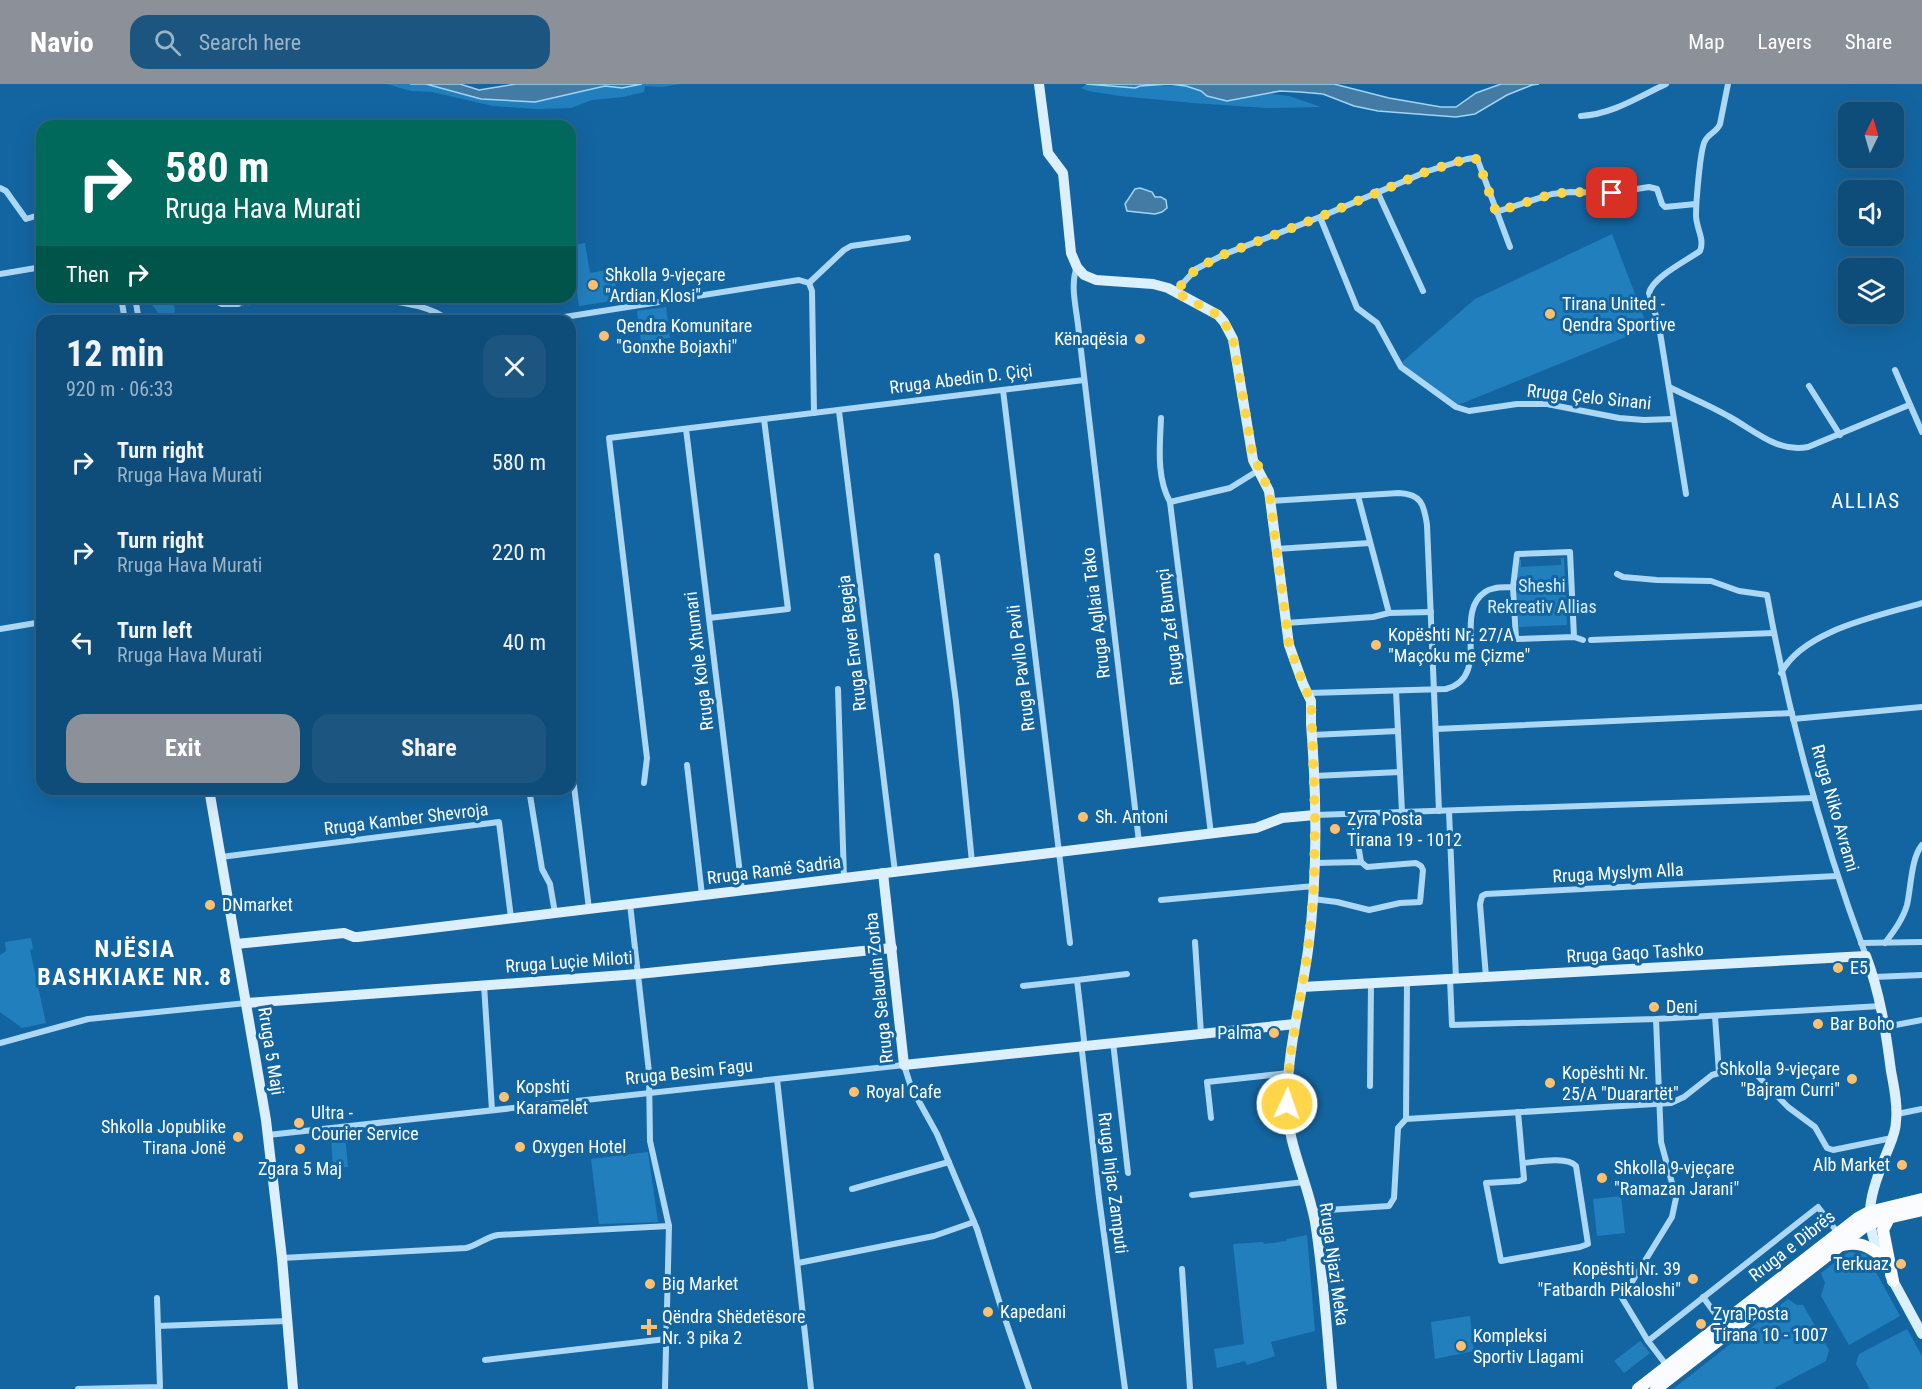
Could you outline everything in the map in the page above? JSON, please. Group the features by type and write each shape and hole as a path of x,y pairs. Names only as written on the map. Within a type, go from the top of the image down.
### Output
{"main road":[{"name":"Rruga e Dibrës","path":"1638,1389 1722,1323 1869,1218 1922,1199"},
{"name":"Rruga e Dibrës","path":"1869,1218 1889,1218 1922,1210"},
{"path":"1889,1218 1883,1230 1893,1281"},
{"name":"Rruga e Dibrës","path":"1656,1389 1840,1239"},
{"path":"1840,1239 1871,1248 1880,1256"}],"street":[{"path":"1039,84 1048,153 1063,173 1071,253 1077,267 1074,290 1084,380"},
{"path":"1581,116 1592,116 1620,107 1666,84"},
{"path":"1686,494 1661,341 1650,298 1650,289 1661,277 1700,252 1702,245 1696,220 1696,204 1702,149 1709,135 1720,124 1728,84"},
{"path":"1175,292 1187,276 1204,264 1377,191 1428,171 1474,158 1478,160 1510,247"},
{"path":"1496,212 1552,194 1612,193 1648,187 1657,189 1665,207 1696,204"},
{"path":"0,188 6,191 26,219 36,216"},
{"path":"1377,191 1423,291"},
{"name":"Rruga Çelo Sinani","path":"1320,217 1357,308 1377,323 1401,367 1460,410 1541,404 1632,420 1673,419"},
{"path":"809,283 851,246 908,237"},
{"name":"Rruga Njazi Meka","path":"1077,267 1084,275 1096,280 1153,284 1175,292 1218,315 1229,329 1233,339 1252,452 1267,485 1285,622 1295,663 1309,693 1312,710 1315,815 1314,886 1302,987 1295,1024 1287,1104 1289,1126 1313,1211 1332,1389"},
{"path":"0,274 36,268"},
{"path":"576,315 799,280 809,283"},
{"path":"809,283 812,291 814,414"},
{"path":"220,303 238,304"},
{"path":"399,303 425,308 442,315"},
{"path":"1894,370 1922,432"},
{"name":"Rruga Abedin D. Çiçi","path":"644,783 647,758 609,438 1084,380"},
{"name":"Rruga Agllaia Tako","path":"1084,380 1139,842"},
{"path":"1809,386 1840,435"},
{"path":"1669,387 1731,417 1767,440 1785,447 1809,447 1909,405"},
{"name":"Rruga Pavllo Pavli","path":"1003,390 1071,943"},
{"name":"Rruga Enver Begeja","path":"839,411 895,872"},
{"name":"Rruga Zef Bumçi","path":"1161,418 1162,475 1165,493 1170,502 1211,834"},
{"path":"709,618 788,609 764,419"},
{"name":"Rruga Kole Xhumari","path":"686,429 742,890"},
{"path":"1170,502 1230,488 1259,470"},
{"path":"1270,501 1399,493 1414,496 1420,500 1426,516 1439,811"},
{"path":"1358,495 1389,613"},
{"path":"1275,549 1370,543"},
{"path":"1574,637 1570,552 1517,554 1513,587 1516,639 1574,637 1583,640"},
{"path":"937,556 956,702 972,862"},
{"name":"Rruga Niko Avrami","path":"1617,574 1623,578 1711,580 1739,591 1767,595 1781,673 1814,798 1837,876 1874,977 1885,1027 1897,1114 1892,1138 1871,1196 1869,1218"},
{"path":"1309,693 1453,687 1466,676 1470,657 1472,615 1480,597 1486,591 1495,588 1513,587"},
{"path":"1781,673 1795,654 1828,634 1922,603"},
{"path":"1285,622 1373,617 1389,613 1431,612"},
{"path":"0,629 36,623"},
{"path":"1591,640 1774,633"},
{"path":"838,689 844,878"},
{"path":"1396,691 1402,812"},
{"path":"1436,729 1792,716 1922,707"},
{"path":"1312,735 1398,731"},
{"path":"687,765 702,895"},
{"path":"1314,776 1400,772"},
{"name":"Rruga 5 Maji","path":"210,795 268,1135 282,1258 293,1389"},
{"path":"530,795 542,869 550,884 555,913"},
{"path":"575,795 588,909"},
{"path":"1315,815 1814,798"},
{"path":"1449,811 1452,1025 1656,1019 1881,1006"},
{"path":"1313,899 1369,910 1393,904 1420,902 1423,870 1421,866 1416,863 1367,867 1361,862 1353,814"},
{"name":"Rruga Ramë Sadria","path":"236,944 344,933 358,937 1211,834 1266,826 1282,818 1315,815"},
{"name":"Rruga Kamber Shevroja","path":"221,857 498,822 511,918"},
{"path":"1886,943 1902,919 1907,906 1917,853 1922,845"},
{"path":"1315,863 1361,862"},
{"name":"Rruga Selaudin Zorba","path":"883,873 904,1065 910,1087 937,1134 974,1222 1029,1389"},
{"name":"Rruga Myslym Alla","path":"1486,977 1480,904 1482,896 1490,893 1837,876"},
{"path":"1161,900 1314,886"},
{"path":"630,904 648,1063 650,1141 669,1226 665,1389"},
{"path":"1194,942 1201,1034"},
{"path":"1861,944 1922,942"},
{"name":"Rruga Luçie Miloti","path":"247,1003 638,974 892,948"},
{"name":"Rruga Gaqo Tashko","path":"1302,987 1866,956"},
{"path":"1023,986 1127,974"},
{"path":"1874,977 1922,975"},
{"name":"Rruga Injac Zamputi","path":"1077,980 1100,1198 1125,1389"},
{"path":"1313,1211 1389,1206 1394,1198 1398,1128 1406,1119 1407,982"},
{"path":"484,984 492,1110"},
{"path":"1370,1086 1371,984"},
{"path":"0,1043 88,1019 247,1003"},
{"path":"1715,1016 1719,1073"},
{"path":"1656,1019 1661,1143 1676,1198 1674,1211 1622,1298 1648,1341 1668,1366"},
{"path":"1885,1027 1922,1020"},
{"name":"Rruga Besim Fagu","path":"268,1135 1295,1024"},
{"path":"1113,1042 1128,1173"},
{"path":"1406,1119 1660,1104 1678,1101 1712,1075 1749,1072 1756,1074 1788,1107 1815,1127 1827,1148 1833,1150 1892,1138"},
{"path":"1211,1118 1207,1082 1289,1073"},
{"path":"777,1079 811,1389"},
{"path":"1897,1114 1922,1109"},
{"path":"1518,1112 1524,1176 1522,1180 1486,1183 1501,1261 1588,1244 1576,1166 1573,1162 1564,1160 1523,1162"},
{"path":"852,1189 949,1162"},
{"path":"1192,1195 1304,1182"},
{"path":"1648,1341 1818,1207 1840,1239"},
{"path":"1869,1218 1873,1242 1922,1334"},
{"path":"798,1263 934,1236 974,1222"},
{"path":"282,1258 466,1248 489,1236 498,1235 669,1226"},
{"path":"1182,1269 1191,1389"},
{"path":"1703,1297 1722,1323"},
{"path":"78,1389 160,1387 157,1298"},
{"path":"158,1326 287,1321"},
{"path":"485,1360 666,1339"}],"green space":[{"path":"386,84 426,84 441,88 546,100 605,86 622,88 642,84 681,84 662,87 645,86 644,92 592,100 571,108 536,109 493,106 432,92 411,91"},
{"path":"1087,84 1186,86 1245,98 1265,93 1289,96 1321,107 1267,108 1120,96 1081,88"},
{"name":"Tirana United - Qendra Sportive","path":"1612,234 1648,328 1458,405 1401,363 1475,299"},
{"path":"585,243 590,273 613,269 618,300 579,306 576,286 576,245"},
{"path":"151,303 174,303 174,315 159,314"},
{"path":"666,307 670,338 641,342 637,311"},
{"name":"Sheshi Rekreativ Allias","path":"1561,558 1564,558 1567,625 1519,627 1515,560 1521,560 1521,567 1561,565"},
{"path":"31,938 33,949 30,950 46,1023 22,1028 0,1012 0,955 6,951 5,942"},
{"path":"345,1135 348,1167 333,1168 331,1136"},
{"path":"648,1152 658,1222 599,1224 591,1159"},
{"path":"1621,1196 1625,1233 1597,1236 1593,1199"},
{"path":"1307,1235 1315,1331 1271,1342 1275,1356 1247,1365 1245,1361 1217,1368 1214,1349 1244,1344 1233,1244 1263,1242 1264,1244"},
{"path":"1849,1252 1866,1254 1900,1316 1849,1345 1821,1296 1825,1283 1821,1273"},
{"path":"1788,1299 1797,1305 1803,1305 1829,1350 1826,1361 1773,1389 1673,1389"},
{"path":"1470,1316 1474,1351 1435,1359 1431,1322"},
{"path":"1907,1329 1922,1356 1922,1389 1870,1389 1856,1364 1859,1354"},
{"path":"1640,1341 1650,1353 1624,1373 1614,1361"}],"shaded area":[{"path":"426,84 460,84 479,90 516,84 642,84 622,88 605,86 535,102 481,99"},
{"path":"1086,84 1169,84 1135,88"},
{"path":"1169,84 1334,84 1389,98 1441,107 1456,107 1476,93 1501,84 1539,84 1507,95 1475,114 1456,117 1378,111 1354,106 1323,94 1300,92 1280,91 1227,101 1207,96 1201,91 1186,86"},
{"path":"1140,188 1152,192 1155,197 1166,200 1167,208 1155,214 1127,211 1125,204 1135,189"}],"tunnel":[{"path":"238,304 245,303"}],"place":[{"name":"Shkolla 9-vjeçare \"Ardian Klosi\"","path":"593,285"},
{"name":"Tirana United - Qendra Sportive","path":"1550,314"},
{"name":"Qendra Komunitare \"Gonxhe Bojaxhi\"","path":"604,336"},
{"name":"Kënaqësia","path":"1140,339"},
{"name":"Kopështi Nr. 27/A \"Maçoku me Çizme\"","path":"1376,645"},
{"name":"Sh. Antoni","path":"1083,817"},
{"name":"Zyra Posta Tirana 19 - 1012","path":"1335,829"},
{"name":"DNmarket","path":"210,905"},
{"name":"E5","path":"1838,968"},
{"name":"Deni","path":"1654,1007"},
{"name":"Bar Boho","path":"1818,1024"},
{"name":"Palma","path":"1274,1033"},
{"name":"Shkolla 9-vjeçare \"Bajram Curri\"","path":"1852,1079"},
{"name":"Kopështi Nr. 25/A \"Duarartët\"","path":"1550,1083"},
{"name":"Royal Cafe","path":"854,1092"},
{"name":"Kopshti Karamelet","path":"504,1097"},
{"name":"Ultra - Courier Service","path":"299,1123"},
{"name":"Shkolla Jopublike Tirana Jonë","path":"238,1137"},
{"name":"Oxygen Hotel","path":"520,1147"},
{"name":"Zgara 5 Maj","path":"300,1149"},
{"name":"Alb Market","path":"1902,1165"},
{"name":"Shkolla 9-vjeçare \"Ramazan Jarani\"","path":"1602,1178"},
{"name":"Terkuaz","path":"1901,1264"},
{"name":"Kopështi Nr. 39 \"Fatbardh Pikaloshi\"","path":"1693,1279"},
{"name":"Big Market","path":"650,1284"},
{"name":"Kapedani","path":"988,1312"},
{"name":"Zyra Posta Tirana 10 - 1007","path":"1701,1324"},
{"name":"Qëndra Shëdetësore Nr. 3 pika 2","path":"649,1327"},
{"name":"Kompleksi Sportiv Llagami","path":"1461,1346"}],"district":[{"name":"ALLIAS","path":"1866,501"},
{"name":"NJËSIA BASHKIAKE NR. 8","path":"135,963"}],"route":[{"path":"1287,1104 1290,1058 1308,951 1314,886 1315,815 1311,701 1289,645 1269,491 1252,452 1233,339 1229,329 1218,315 1175,292 1187,276 1196,269 1225,254 1320,217 1377,191 1467,159 1478,160 1496,212 1552,194 1612,193"}]}
